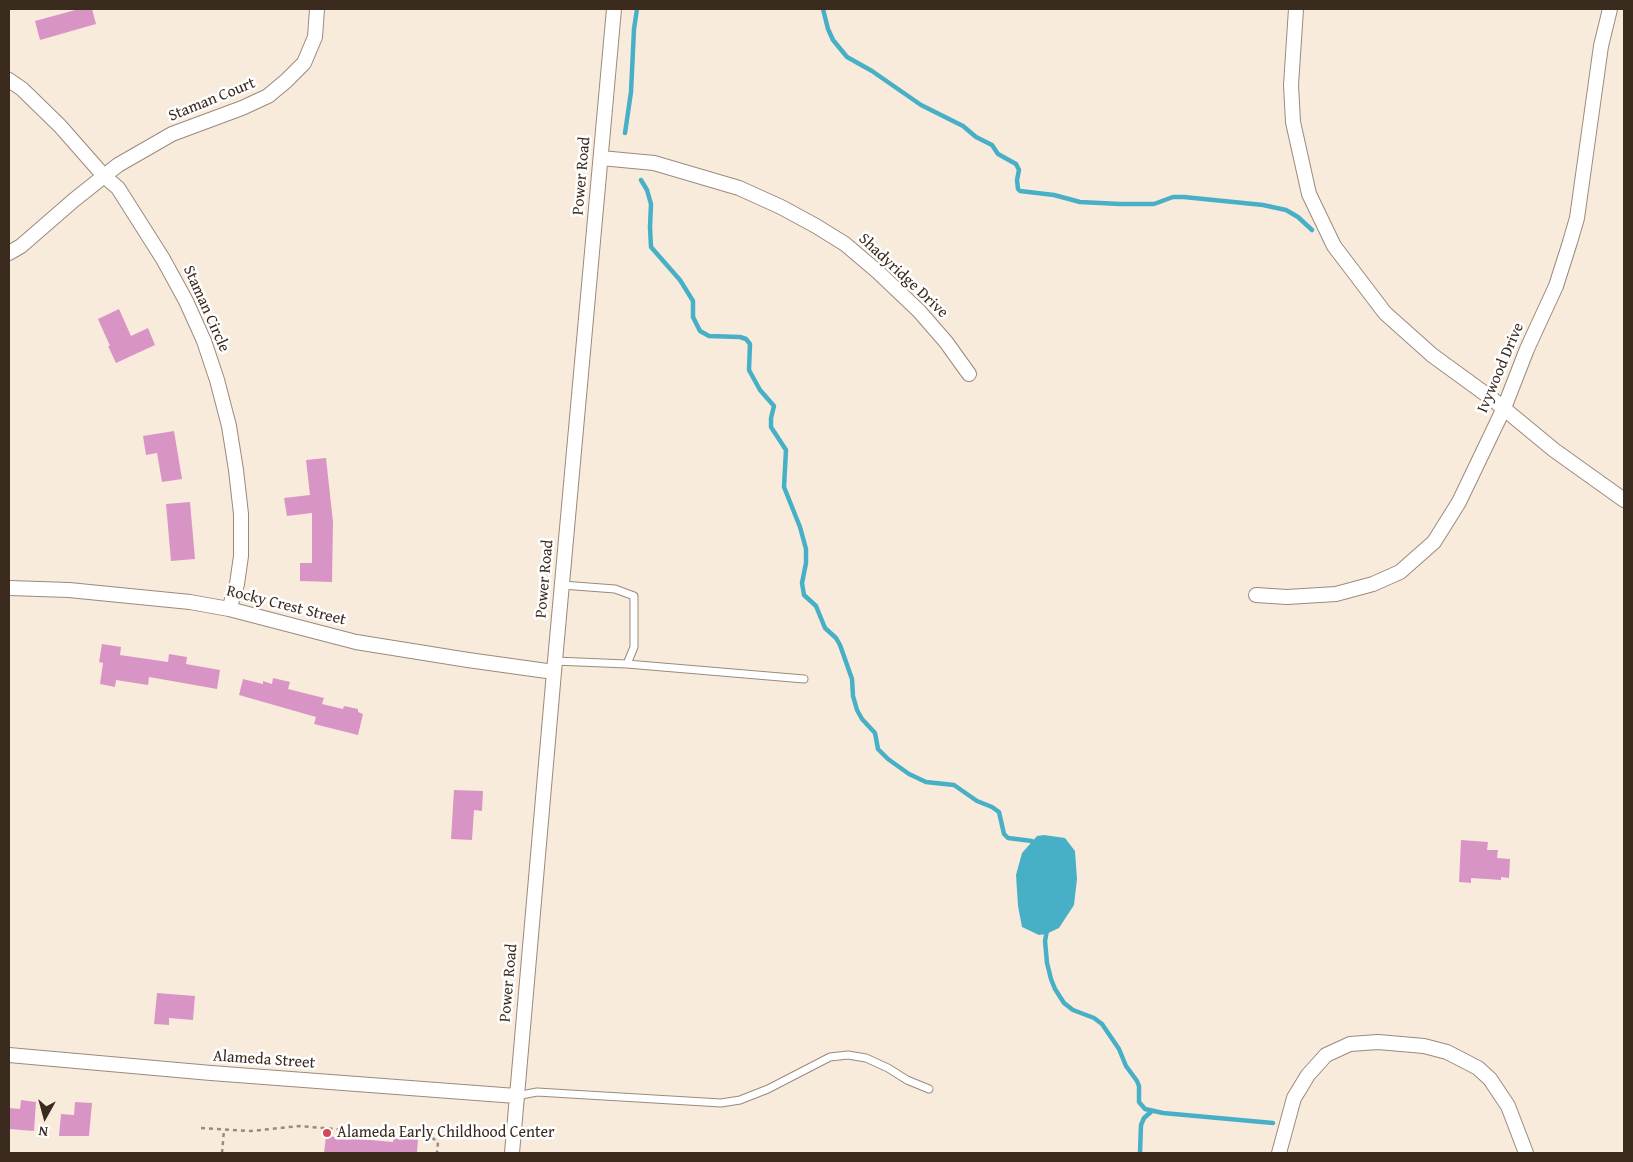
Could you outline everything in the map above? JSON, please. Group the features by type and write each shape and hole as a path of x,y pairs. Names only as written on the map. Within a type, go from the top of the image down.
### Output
{"street":[{"name":"Staman Court","path":"9,253 21,246 74,200 118,166 172,134 242,108 268,96 286,82 304,63 315,37 317,9"},
{"name":"Power Road","path":"512,1153 614,9"},
{"path":"1296,9 1291,85 1292,122 1309,194 1334,246 1385,313 1432,355 1504,408 1554,450 1624,500"},
{"name":"Ivywood Drive","path":"1256,595 1287,597 1336,594 1373,584 1400,572 1434,542 1459,502 1504,408 1527,349 1556,286 1577,218 1601,46 1610,9"},
{"name":"Staman Circle","path":"9,80 22,89 60,126 104,176 118,188 182,292 204,341 229,426 241,514 241,556 237,584 229,609"},
{"name":"Shadyridge Drive","path":"601,158 654,163 740,188 781,206 816,226 844,244 865,261 919,311 946,342 969,374"},
{"name":"Rocky Crest Street","path":"9,588 69,590 190,602 229,609 356,642 468,660 554,667"},
{"path":"1279,1153 1294,1098 1308,1075 1326,1055 1350,1044 1378,1042 1424,1046 1447,1052 1478,1068 1490,1079 1508,1106 1526,1153"},
{"name":"Alameda Street","path":"9,1055 211,1074 516,1096"}],"lane":[{"path":"562,585 615,589 634,596 634,647 627,664"},
{"path":"554,667 627,664 804,680"},
{"path":"516,1096 537,1092 730,1102 768,1089 830,1057 848,1055 866,1058 888,1068 907,1080 929,1089"}],"path":[{"path":"201,1128 259,1131 290,1126 435,1139 438,1142 438,1153"},
{"path":"222,1153 224,1130"},
{"path":"347,1138 349,1130"}],"water":[{"path":"1037,836 1065,838 1075,851 1077,879 1074,905 1059,928 1039,935 1022,927 1018,906 1016,875 1022,853"}],"building":[{"path":"79,9 92,9 96,24 40,40 35,21"},
{"path":"119,309 131,336 148,328 155,345 116,363 98,319"},
{"path":"174,431 182,479 162,482 157,453 146,455 143,436"},
{"path":"326,458 333,522 332,582 300,581 300,563 312,563 312,513 287,516 284,498 310,495 306,460"},
{"path":"190,502 195,559 171,561 166,504"},
{"path":"102,644 121,647 120,655 168,662 169,654 187,657 186,664 220,670 217,689 149,677 148,685 116,680 115,687 100,684 103,663 99,662"},
{"path":"273,678 290,682 288,689 324,698 322,704 343,709 344,706 358,709 358,712 363,714 358,735 314,724 316,717 239,695 243,679 263,684 263,681 272,684"},
{"path":"454,790 483,791 482,811 474,810 472,840 451,839"},
{"path":"1461,840 1488,842 1487,850 1498,850 1497,858 1510,859 1509,878 1501,877 1501,880 1471,878 1471,883 1459,882"},
{"path":"157,993 195,996 193,1020 169,1018 169,1025 154,1024"},
{"path":"21,1100 36,1102 34,1131 9,1129 9,1108 20,1109"},
{"path":"75,1102 92,1103 89,1136 59,1136 61,1114 74,1115"},
{"path":"326,1136 393,1142 394,1137 418,1139 417,1153 324,1153"}],"waterway":[{"path":"625,133 631,92 634,29 637,9"},
{"path":"823,9 833,40 847,57 872,71 921,105 963,126 976,137 992,145 998,154 1016,164 1019,170 1017,180 1020,191 1054,195 1080,202 1154,204 1173,197 1184,197 1263,205 1286,210 1298,217 1312,230"},
{"path":"641,180 647,190 651,204 651,247 680,280 693,301 693,317 700,331 709,336 740,337 746,339 750,344 749,370 760,390 774,406 771,427 786,450 784,487 800,527 806,549 806,563 802,583 804,595 816,606 825,628 836,638 840,645 852,679 853,696 857,710 862,719 875,733 878,749 888,759 909,774 926,782 954,785 977,801 992,807 999,812 1004,834 1008,838 1032,841 1034,845"},
{"path":"1047,930 1045,941 1047,963 1055,989 1064,1003 1073,1010 1094,1018 1102,1024 1119,1049 1126,1066 1137,1081 1139,1086 1139,1102 1145,1109 1163,1113 1273,1123"},
{"path":"1140,1153 1141,1125 1144,1118 1152,1111"}],"place":[{"name":"Alameda Early Childhood Center","path":"327,1133"}]}
